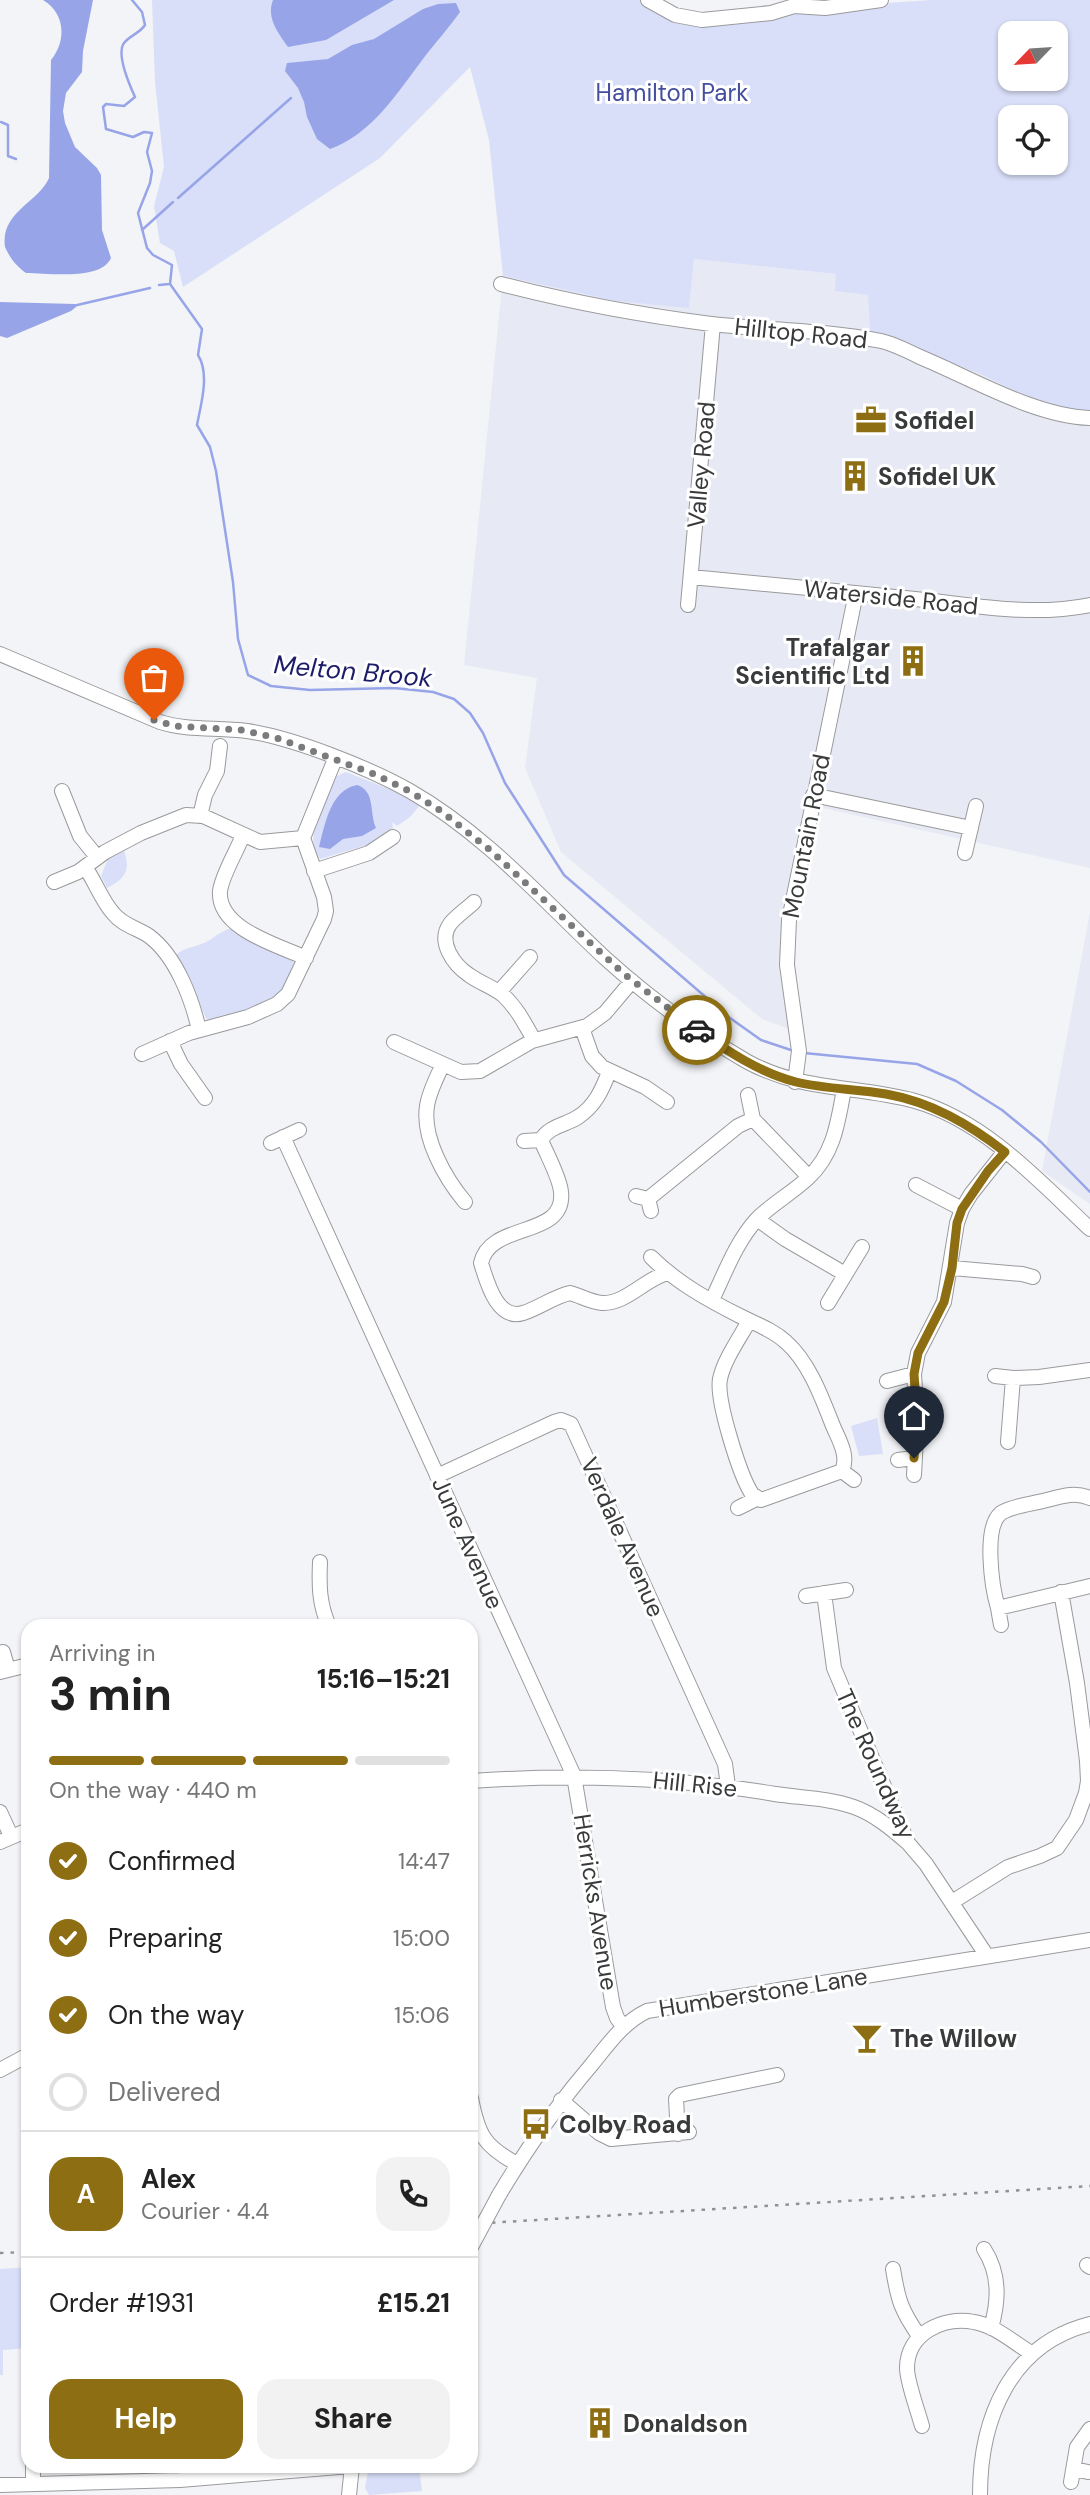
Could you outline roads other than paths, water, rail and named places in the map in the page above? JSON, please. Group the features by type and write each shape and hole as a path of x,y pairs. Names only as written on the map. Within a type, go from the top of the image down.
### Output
{"street":[{"path":"648,0 675,15 706,20 774,12 794,6 825,8 881,0"},
{"name":"Hilltop Road","path":"501,284 623,311 713,324 847,335 884,342 979,384 1047,410 1090,418"},
{"name":"Valley Road","path":"688,605 713,324"},
{"name":"Waterside Road","path":"691,577 1009,610 1040,612 1090,605"},
{"name":"Mountain Road","path":"796,1074 797,1043 786,952 789,920 856,593"},
{"path":"0,654 163,723 264,734 335,759 404,788 445,814 530,885 632,981 717,1044 756,1066 796,1074 844,1089 886,1094 919,1102 977,1130 1090,1229"},
{"path":"200,816 205,796 216,775 220,746"},
{"path":"142,1054 200,1030 248,1017 283,1000 293,987 326,911 323,894 303,838 335,759"},
{"path":"62,791 80,836 97,857"},
{"path":"813,796 971,828"},
{"path":"965,853 976,806"},
{"path":"54,882 148,830 186,815 200,816 267,843 303,838"},
{"path":"243,835 220,891 226,914 235,925 306,958"},
{"path":"314,871 388,845"},
{"path":"85,867 114,915 147,935 168,956 200,1030"},
{"path":"474,902 446,923 446,944 452,957 466,973 499,992 517,1011 534,1040"},
{"path":"499,992 515,970 532,954"},
{"path":"400,1048 461,1072 480,1071 534,1040 582,1028 604,1014 632,981"},
{"path":"582,1028 592,1056 609,1072 642,1093 667,1102"},
{"path":"170,1041 197,1093"},
{"path":"443,1064 428,1101 430,1139 448,1163 466,1202"},
{"path":"524,1141 541,1140 551,1129 577,1118 590,1108 599,1097 609,1072"},
{"path":"712,1300 740,1243 757,1219 809,1177 827,1154 833,1140 844,1089"},
{"path":"748,1095 752,1119 809,1177"},
{"path":"645,1202 738,1126 752,1119"},
{"name":"June Avenue","path":"299,1130 277,1140 367,1309 437,1476 573,1776"},
{"path":"541,1140 561,1189 561,1200 548,1222 518,1231 491,1244 486,1250 481,1263 498,1304 512,1314 522,1314 570,1293 592,1301 613,1302 653,1278 667,1273"},
{"path":"914,1475 917,1418 914,1374 918,1353 944,1302 952,1268 957,1223 962,1209 1005,1152"},
{"path":"916,1185 962,1209"},
{"path":"757,1219 785,1240 845,1274"},
{"path":"828,1303 862,1247"},
{"path":"651,1257 667,1273 749,1321 775,1333 788,1343 803,1364 829,1416 844,1454 846,1463 842,1471 761,1500 756,1499 738,1508"},
{"path":"952,1268 1027,1270"},
{"path":"749,1321 720,1376 718,1389 747,1488 756,1499"},
{"path":"995,1376 1039,1377 1090,1370"},
{"path":"887,1381 914,1374"},
{"path":"1007,1441 1013,1378"},
{"name":"Verdale Avenue","path":"437,1476 554,1422 561,1420 571,1424 725,1764 728,1786"},
{"path":"898,1460 914,1458"},
{"path":"842,1471 854,1480"},
{"path":"1001,1625 991,1566 992,1526 996,1518 1011,1509 1071,1494 1088,1495"},
{"path":"320,1562 321,1604 326,1619"},
{"path":"319,1584 335,1584"},
{"path":"998,1608 1090,1586"},
{"path":"806,1596 846,1590"},
{"path":"952,1902 1008,1867 1057,1848 1076,1820 1088,1793 1083,1682 1060,1592"},
{"name":"The Roundway","path":"824,1593 834,1668 908,1843 926,1864 987,1956"},
{"path":"3,1653 4,1671 21,1667"},
{"name":"Hill Rise","path":"478,1781 573,1776 728,1786 829,1800 871,1815 908,1843"},
{"name":"Herricks Avenue","path":"573,1776 613,2007 623,2026"},
{"path":"871,1815 887,1796"},
{"path":"0,1812 5,1839"},
{"name":"Humberstone Lane","path":"478,2234 517,2164 561,2100 623,2026 639,2015 659,2008 1090,1940"},
{"path":"0,2070 21,2059"},
{"path":"561,2100 599,2133 611,2139 684,2133 676,2099 681,2095 777,2075"},
{"path":"478,2130 485,2142 497,2153 517,2164"},
{"path":"984,2249 997,2288 991,2328"},
{"path":"910,2275 894,2273 903,2313 919,2336"},
{"path":"916,2418 907,2377 909,2353 919,2336 933,2328 958,2321 973,2322 991,2328 1031,2353"},
{"path":"980,2495 981,2460 994,2414 1009,2383 1031,2353 1068,2330 1090,2324"},
{"path":"1078,2474 1077,2446 1090,2429"},
{"path":"33,2473 33,2484"},
{"path":"134,2473 134,2481"},
{"path":"0,2484 85,2489 134,2481 275,2473"},
{"path":"349,2495 351,2473"}],"water":[{"path":"43,0 93,0 83,51 82,72 66,93 63,111 75,147 101,175 102,230 111,258 97,270 86,273 26,273 14,262 5,247 8,225 44,187 49,178 51,60 60,44 61,27 56,12"},
{"path":"273,0 394,0 326,40 288,47 272,19"},
{"path":"456,3 460,12 371,123 345,142 330,149 317,139 298,88 285,71 287,63 328,59 352,45 374,39 423,9 438,4"},
{"path":"0,302 75,304 76,307 7,338 0,336"},
{"path":"357,785 370,797 376,828 362,836 343,839 330,849 319,847 335,801 348,788"}],"waterway":[{"name":"Melton Brook","path":"132,0 142,12 145,25 126,41 122,48 125,70 135,97 124,106 106,104 103,107 106,129 133,137 144,132 152,133 147,152 152,171 150,183 138,213 147,248 153,255 172,265 170,284 202,329 198,355 204,380 197,425 210,447 216,471 233,582 238,639 248,675 271,686 310,690 394,688 433,692 454,699 470,713 483,733 505,783 564,875 730,1018 761,1040 794,1051"},
{"path":"178,198 291,98"},
{"path":"1,122 8,125 8,156 16,159"},
{"path":"142,230 173,202"},
{"path":"159,285 169,284"},
{"path":"73,306 150,288"},
{"name":"Melton Brook","path":"804,1053 917,1064 956,1081 1002,1110 1041,1142 1090,1192"}],"railway":[{"path":"478,2224 1090,2186"},
{"path":"0,2253 21,2252"}],"place":[{"name":"Sofidel","path":"871,420"},
{"name":"Sofidel UK","path":"855,476"},
{"name":"Trafalgar Scientific Ltd","path":"913,661"},
{"name":"The Willow","path":"867,2038"},
{"name":"Colby Road","path":"536,2124"},
{"name":"Donaldson","path":"600,2423"}],"park label":[{"name":"Hamilton Park","path":"672,92"}]}
